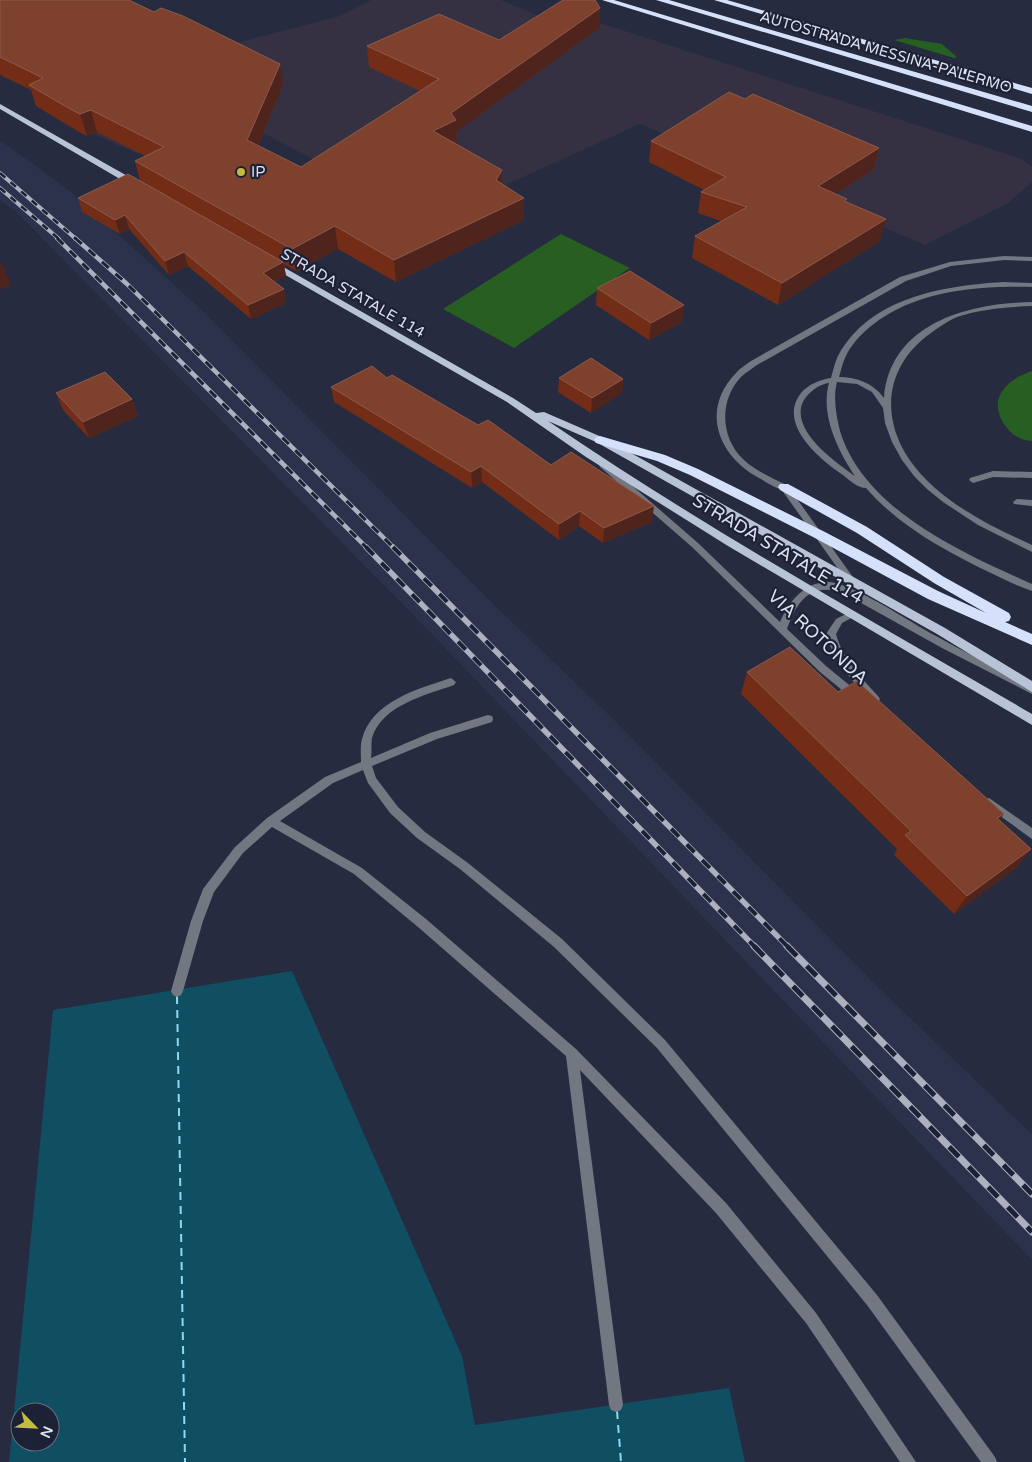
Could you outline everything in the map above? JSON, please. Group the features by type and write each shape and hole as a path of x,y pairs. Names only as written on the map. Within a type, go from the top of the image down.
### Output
{"highway":[{"path":"606,0 1032,129"},
{"name":"AUTOSTRADA MESSINA-PALERMO","path":"660,0 1032,109"},
{"name":"AUTOSTRADA MESSINA-PALERMO","path":"718,0 1032,91"},
{"path":"600,440 661,458 694,472 818,534 933,595 1032,640"},
{"path":"784,488 862,530 938,580 1032,632"}],"main road":[{"path":"0,106 140,187"},
{"name":"STRADA STATALE 114","path":"260,256 510,400 590,455 810,589 1032,720"},
{"name":"STRADA STATALE 114","path":"510,400 600,440 941,631 1032,689"}],"street":[{"path":"852,582 784,488 760,476 740,461 726,445 721,429 720,413 726,394 736,377 754,363 903,279 950,264 1004,258 1032,259"},
{"path":"884,501 862,478 844,452 834,429 830,403 834,379 843,354 855,336 877,317 899,305 932,292 961,286 992,284 1032,285"},
{"path":"885,406 890,380 902,352 925,332 952,317 988,308 1032,304"},
{"path":"1032,549 978,520 925,483 906,461 891,433 885,406 876,391 856,381 834,379 816,382 805,390 796,412 798,424 806,438 822,455 911,523 943,544 1032,588"},
{"name":"VIA ROTONDA","path":"590,455 695,545 823,669 876,708 833,645 831,634 839,621 852,614"},
{"path":"973,480 993,474 1032,475"},
{"path":"1017,502 1032,504"},
{"path":"782,630 788,612 797,599 810,589 830,585 854,594 934,640 1032,689"},
{"path":"451,682 414,695 392,706 375,722 367,739 366,764 372,780 394,810 421,835 464,866 558,943 603,985 661,1044 872,1300 990,1462"},
{"path":"177,991 197,920 209,889 239,850 271,821 330,780 434,736 488,719"},
{"path":"982,796 1032,834"},
{"path":"271,821 358,871 422,923 572,1053 721,1208 811,1318 909,1462"},
{"path":"572,1053 616,1406"}],"shaded area":[{"path":"371,0 501,0 554,22 572,14 1022,159 1032,167 1032,182 1008,203 925,245 640,124 428,220 252,127 154,145 138,154 89,132 236,43 340,16"},
{"path":"0,140 70,191 201,309 482,593 611,717 884,993 1032,1134 1032,1260 424,626 17,213 0,200"},
{"path":"292,971 462,1356 475,1425 729,1388 745,1462 9,1462 10,1452 60,1452 60,1402 15,1402 53,1010"}],"green space":[{"path":"905,38 942,44 957,57 954,58 894,40"},
{"path":"561,234 630,268 514,348 443,309"},
{"path":"1032,371 1032,441 1019,438 1007,428 1000,415 998,401 1007,385 1021,375"}],"building":[{"path":"0,0 129,0 154,12 161,8 183,16 280,64 247,140 301,167 439,79 367,46 439,14 499,40 563,0 595,0 600,8 451,113 456,120 433,131 502,170 496,180 524,198 394,260 335,226 292,249 135,161 164,147 91,110 80,114 72,110 29,85 43,78 0,57"},
{"path":"729,92 745,99 753,94 879,148 818,186 847,199 844,201 886,219 782,283 695,236 747,207 701,192 726,177 651,141"},
{"path":"128,174 283,262 263,273 284,289 248,305 184,252 165,261 125,215 115,220 78,198"},
{"path":"630,271 684,305 651,323 597,288"},
{"path":"591,358 623,379 592,398 559,378"},
{"path":"372,366 387,378 392,375 478,425 488,420 551,465 571,452 654,506 604,528 580,511 559,524 481,466 471,472 331,387"},
{"path":"105,372 132,399 83,422 56,393"},
{"path":"790,647 838,692 857,681 1004,814 997,818 1031,849 967,896 905,835 911,831 747,672"}],"ferry route":[{"path":"177,996 185,1462"},
{"path":"617,1411 621,1462"}],"railway":[{"path":"0,173 76,239"},
{"path":"0,188 59,239"},
{"path":"57,238 366,547"},
{"path":"75,238 127,284 393,547"},
{"path":"366,547 755,947"},
{"path":"393,547 788,947"},
{"path":"754,946 1032,1232"},
{"path":"787,946 1032,1194"}],"place":[{"name":"IP","path":"241,172"}]}
